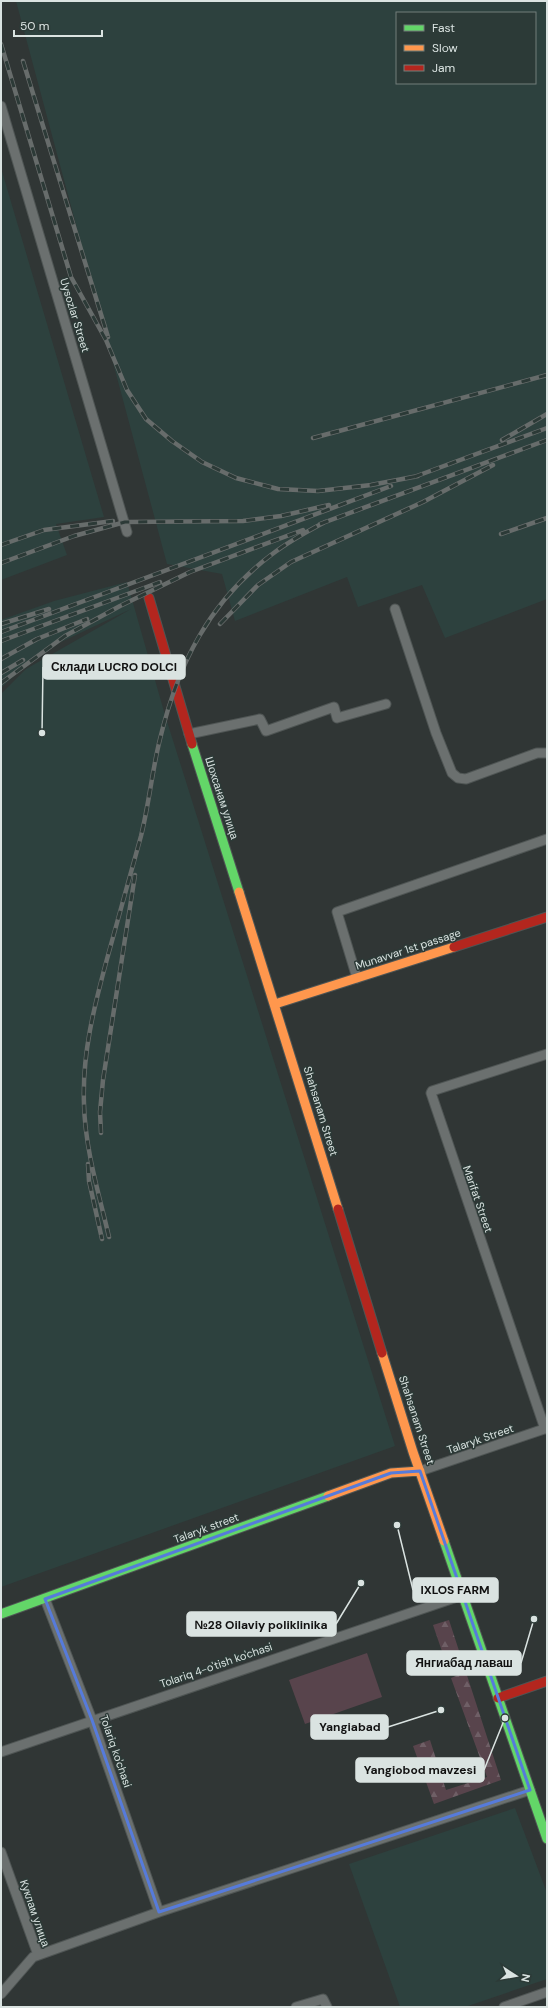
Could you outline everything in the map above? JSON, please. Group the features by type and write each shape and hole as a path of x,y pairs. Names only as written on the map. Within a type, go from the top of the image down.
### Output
{"street":[{"name":"Uysozlar Street","path":"1,106 127,532"},
{"name":"Шохсанам улица","path":"149,598 189,734 276,1004"},
{"path":"395,609 436,733 452,773 458,778 466,779 537,753 547,753"},
{"path":"189,734 260,719 266,731 334,707 337,718 386,704"},
{"path":"357,978 337,912 547,839"},
{"name":"Munavvar 1st passage","path":"276,1004 547,917"},
{"name":"Shahsanam Street","path":"276,1004 420,1471 547,1839"},
{"name":"Marifat Street","path":"546,1056 432,1091 431,1093 546,1429"},
{"name":"Talaryk Street","path":"420,1471 546,1429"},
{"name":"Talaryk street","path":"1,1614 391,1473 420,1471"},
{"name":"Tolariq 4-o'tish ko'chasi","path":"1,1752 463,1595"},
{"name":"Tolariq ko'chasi","path":"44,1599 92,1720 159,1912"},
{"path":"498,1698 547,1682"},
{"path":"38,1955 159,1912 530,1790"},
{"name":"Куклам улица","path":"1,1852 38,1955 32,1957 1,1994"},
{"path":"504,2007 547,1992"},
{"path":"296,2007 323,1999 327,2007"}],"highlighted area":[{"path":"420,1471 530,1790 159,1912 92,1720 45,1599 391,1473"}],"shaded area":[{"path":"16,1 547,1 547,599 445,638 422,585 358,607 347,577 235,621 222,574 167,564"},
{"path":"1,168 104,517 56,524 67,555 1,580"},
{"path":"127,582 165,715 395,1446 1,1587 1,694 26,669 131,609 59,643 16,674 1,688 1,620 54,601"},
{"path":"515,1808 547,1893 547,1979 465,2007 400,2007 349,1864"}],"green space":[{"path":"449,1620 501,1780 434,1804 413,1746 430,1740 446,1790 487,1777 451,1678 461,1674 457,1663 447,1666 433,1625"},
{"path":"367,1653 382,1697 305,1724 289,1680"}],"railway":[{"path":"1,44 71,277 106,340 127,390 146,419 172,441 202,462 236,478 278,489 318,491 371,485 418,476"},
{"path":"23,61 108,337"},
{"path":"313,438 547,375"},
{"path":"502,440 547,414"},
{"path":"414,477 547,428"},
{"path":"320,524 547,440"},
{"path":"220,624 258,585 291,562 423,502 493,465"},
{"path":"1,632 391,486"},
{"path":"1,563 74,536 125,522 243,521 281,516 329,505"},
{"path":"501,534 547,518"},
{"path":"1,545 44,530 113,521"},
{"path":"109,1237 93,1171 87,1138 84,1104 85,1067 93,1013 141,836 157,751 167,711 176,685 199,636 213,614 230,593 249,573 271,555 297,537 325,522"},
{"path":"1,683 65,636 120,606 190,572 303,530"},
{"path":"1,641 160,582"},
{"path":"1,624 49,609"},
{"path":"1,659 37,639 87,619"},
{"path":"1,673 23,660"},
{"path":"101,1133 100,1112 103,1080 135,875"},
{"path":"88,1164 89,1181 102,1239"}],"traffic: fast":[{"path":"192,744 239,892"},
{"path":"1,1614 328,1496"},
{"path":"444,1541 547,1839"}],"traffic: slow":[{"path":"239,892 338,1209"},
{"path":"275,1004 454,947"},
{"path":"382,1353 413,1452 444,1541"},
{"path":"328,1496 391,1473 420,1471"}],"traffic: jam":[{"path":"149,598 192,744"},
{"path":"454,947 547,917"},
{"path":"338,1209 382,1353"},
{"path":"498,1698 547,1681"}],"place":[{"name":"Склади LUCRO DOLCI","path":"42,733"},
{"name":"IXLOS FARM","path":"397,1525"},
{"name":"№28 Oilaviy poliklinika","path":"361,1583"},
{"name":"Янгиабад лаваш","path":"534,1619"},
{"name":"Yangiabad","path":"441,1710"},
{"name":"Yangiobod mavzesi","path":"505,1718"}]}
